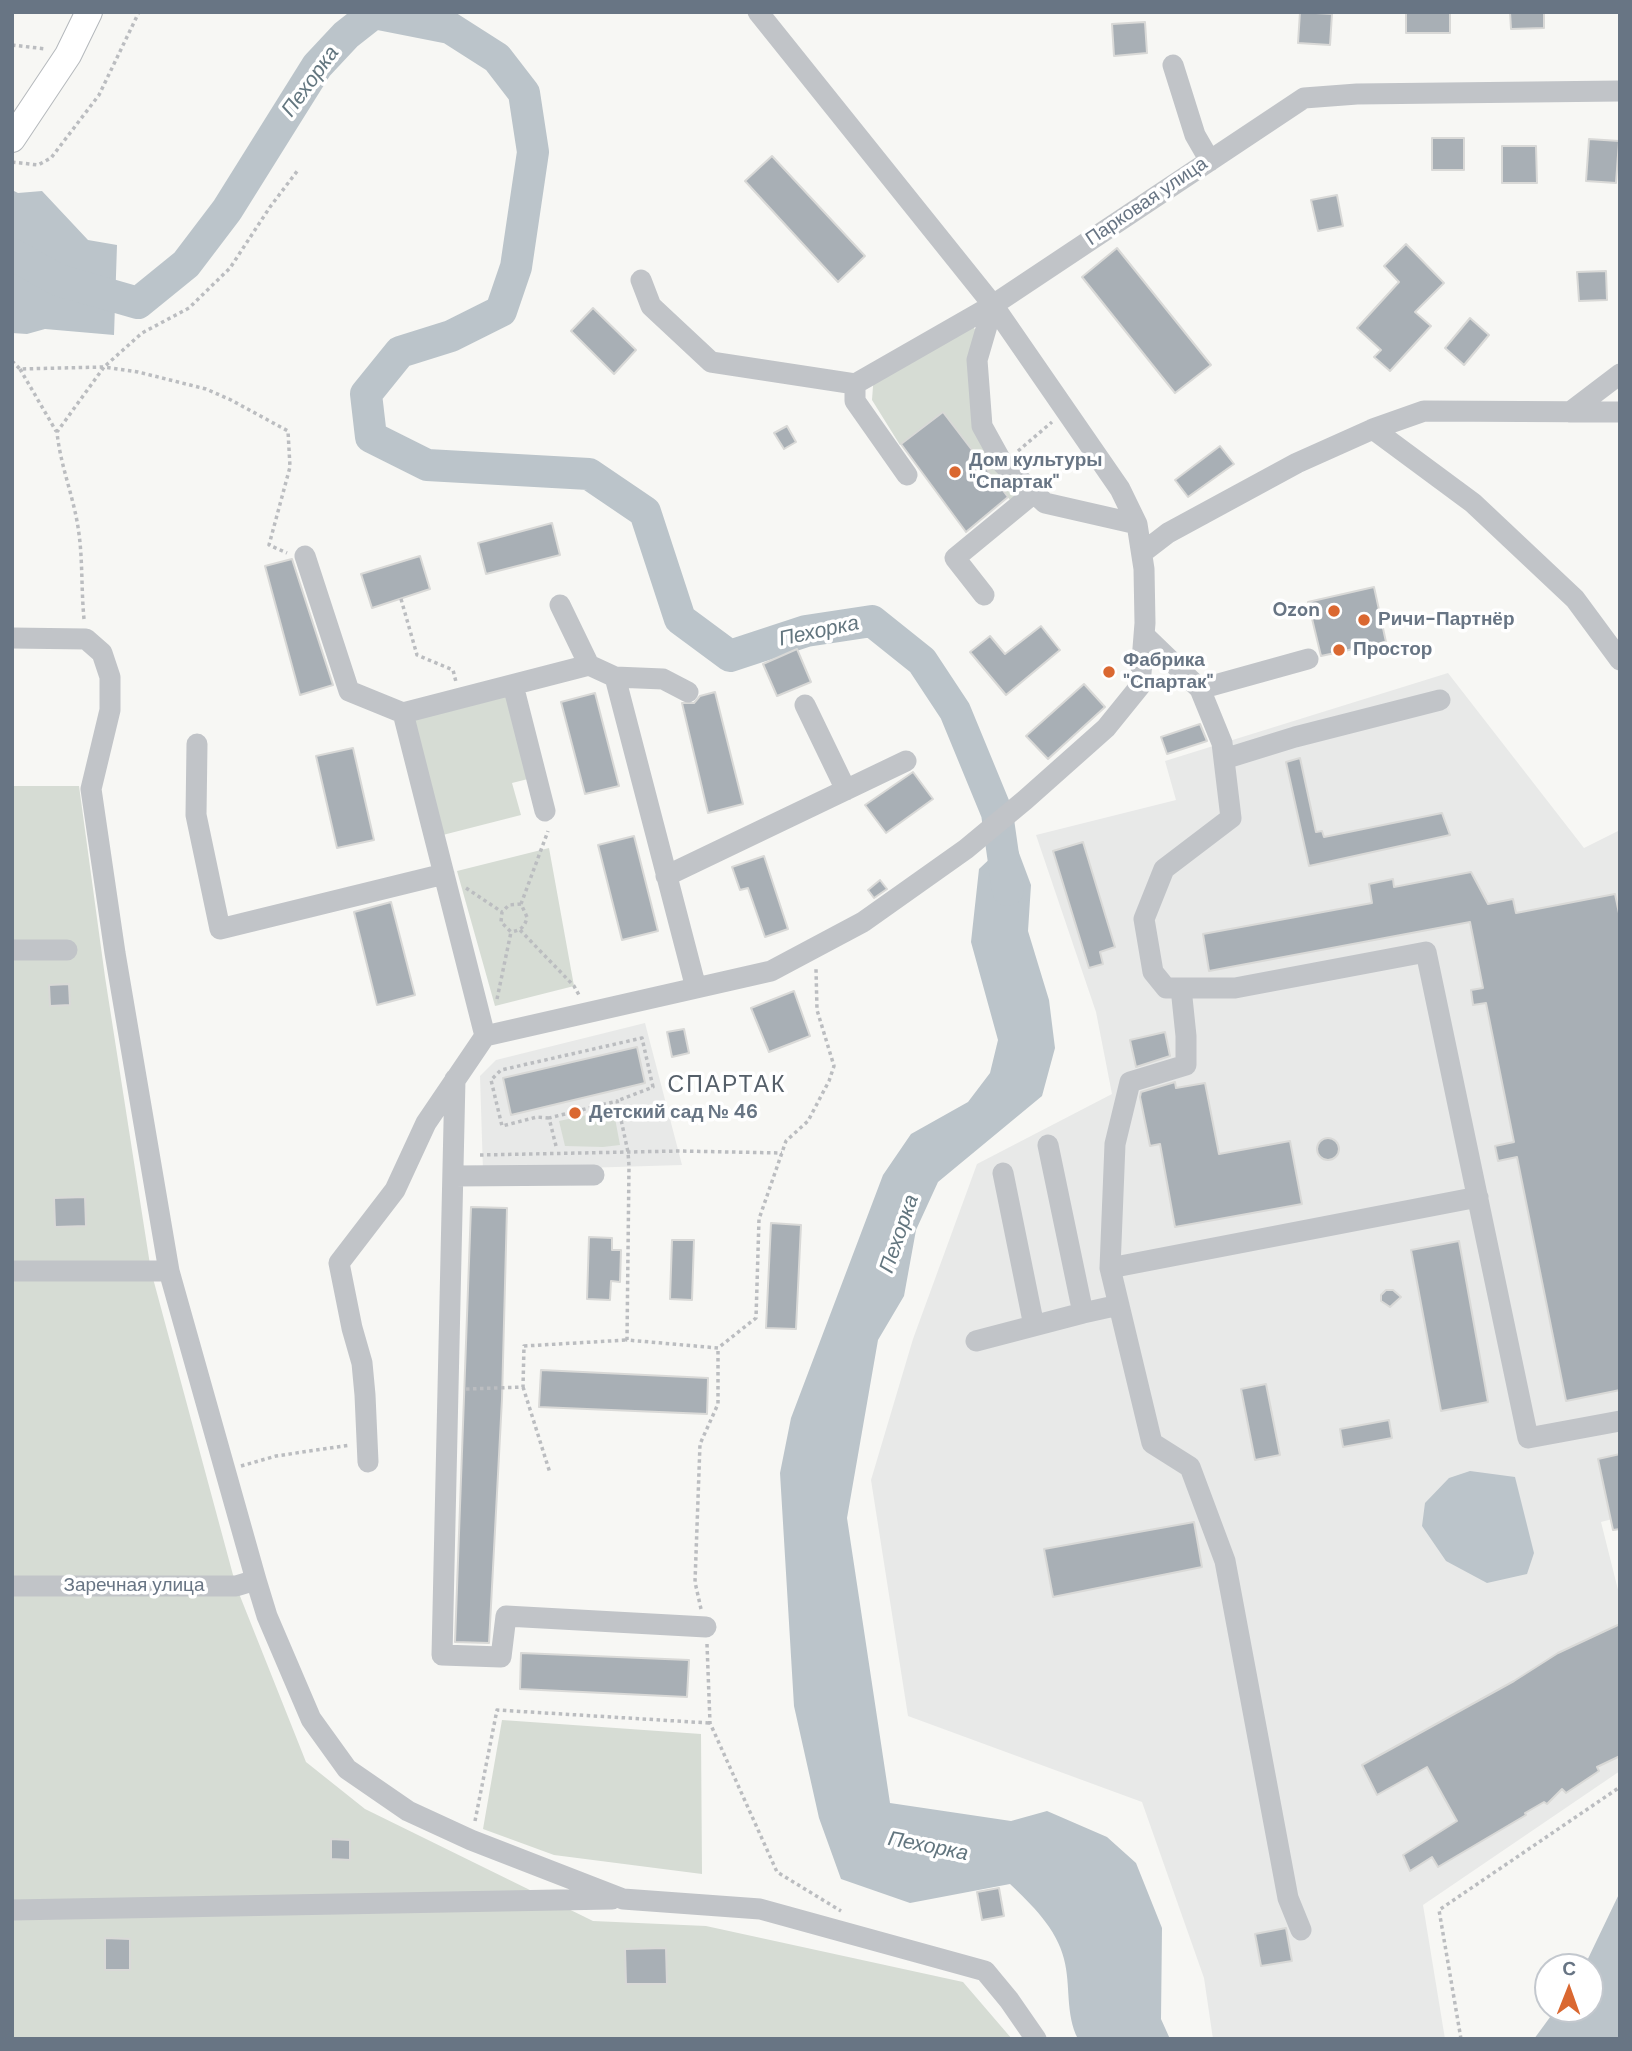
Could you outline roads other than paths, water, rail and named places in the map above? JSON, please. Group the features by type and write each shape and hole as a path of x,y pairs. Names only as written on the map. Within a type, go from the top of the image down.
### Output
{"main road":[{"path":"13,146 68,55 89,12"}],"street":[{"path":"367,1453 362,1363 339,1263 395,1191 426,1123 455,1079 493,1034 771,971 863,922 966,849 1025,800 1106,728 1140,686 1144,635 1144,569 1138,524 1120,489 993,305 758,12"},
{"path":"1173,65 1195,135 1210,161"},
{"name":"Парковая улица","path":"855,384 993,305 1304,98 1357,94 1620,91"},
{"path":"641,280 651,306 711,362 855,384 855,401 907,475"},
{"path":"993,305 977,360 982,425 1003,464 1045,503 1138,524"},
{"path":"1570,412 1620,374"},
{"path":"1142,554 1168,533 1297,463 1373,429 1424,411 1620,412"},
{"path":"1373,429 1473,503 1575,599 1620,660"},
{"path":"984,595 955,558 1034,493"},
{"path":"305,556 349,691 403,713 589,665"},
{"path":"560,606 589,665 615,677 663,679 688,691"},
{"path":"1144,635 1200,689 1222,743 1231,818 1164,869 1144,919 1153,972 1166,988 1235,988 1426,952 1528,1438 1620,1421"},
{"path":"12,638 86,639 102,653 110,677 110,710 91,789 115,953 169,1271 267,1616 311,1719 346,1769 408,1811 471,1840 623,1899"},
{"path":"1200,689 1308,659"},
{"path":"615,677 696,988"},
{"path":"513,685 545,811"},
{"path":"1224,759 1295,737 1440,700"},
{"path":"805,705 846,790"},
{"path":"403,713 444,874 493,1034"},
{"path":"197,744 196,815 220,929 444,874"},
{"path":"666,876 906,761"},
{"path":"12,950 67,950"},
{"path":"1181,988 1186,1065 1130,1082 1115,1144 1110,1268 1152,1443 1190,1467 1225,1561 1288,1898 1301,1930"},
{"path":"455,1079 442,1655 501,1657 506,1616 706,1627"},
{"path":"1048,1145 1083,1313"},
{"path":"453,1166 594,1175"},
{"path":"1003,1173 1034,1326"},
{"path":"1110,1268 1478,1197"},
{"path":"12,1271 169,1271"},
{"path":"976,1341 1119,1305"},
{"name":"Заречная улица","path":"12,1586 236,1586 256,1580"},
{"path":"12,1910 623,1899 760,1909 985,1971 1036,2039"}],"water":[{"path":"12,190 18,193 42,191 88,240 117,245 114,335 45,329 27,334 12,333"},
{"path":"1013,837 1031,885 1028,931 1049,1000 1055,1048 1042,1096 938,1182 916,1230 904,1296 878,1340 847,1518 890,1803 1011,1821 1047,1811 1107,1837 1136,1863 1162,1928 1161,2019 1170,2039 1078,2039 1071,2020 1061,1948 1042,1918 1010,1884 910,1903 841,1879 819,1818 794,1706 780,1473 791,1418 883,1175 911,1134 968,1102 990,1073 998,1040 971,942 979,869"},
{"path":"1470,1471 1515,1477 1534,1553 1527,1574 1487,1583 1446,1561 1422,1526 1425,1503 1449,1478"},
{"path":"1620,1892 1620,2039 1534,2039 1546,2023 1604,2023 1604,1953 1591,1953"}],"waterway":[{"name":"Пехорка","path":"12,254 58,280 138,303 186,264 227,210 317,66 346,35 374,13 450,28 497,58 524,93 533,152 516,267 501,311 451,336 400,352 366,394 371,437 427,465 589,474 645,512 680,619 730,656 806,631 872,621 922,661 955,711 997,813 1008,890"}],"place":[{"name":"Дом культуры \"Спартак\"","path":"955,472"},
{"name":"Ozon","path":"1334,611"},
{"name":"Ричи-Партнёр","path":"1364,620"},
{"name":"Простор","path":"1339,650"},
{"name":"Фабрика \"Спартак\"","path":"1109,672"},
{"name":"Детский сад № 46","path":"575,1113"}],"district":[{"name":"СПАРТАК","path":"727,1086"}]}
